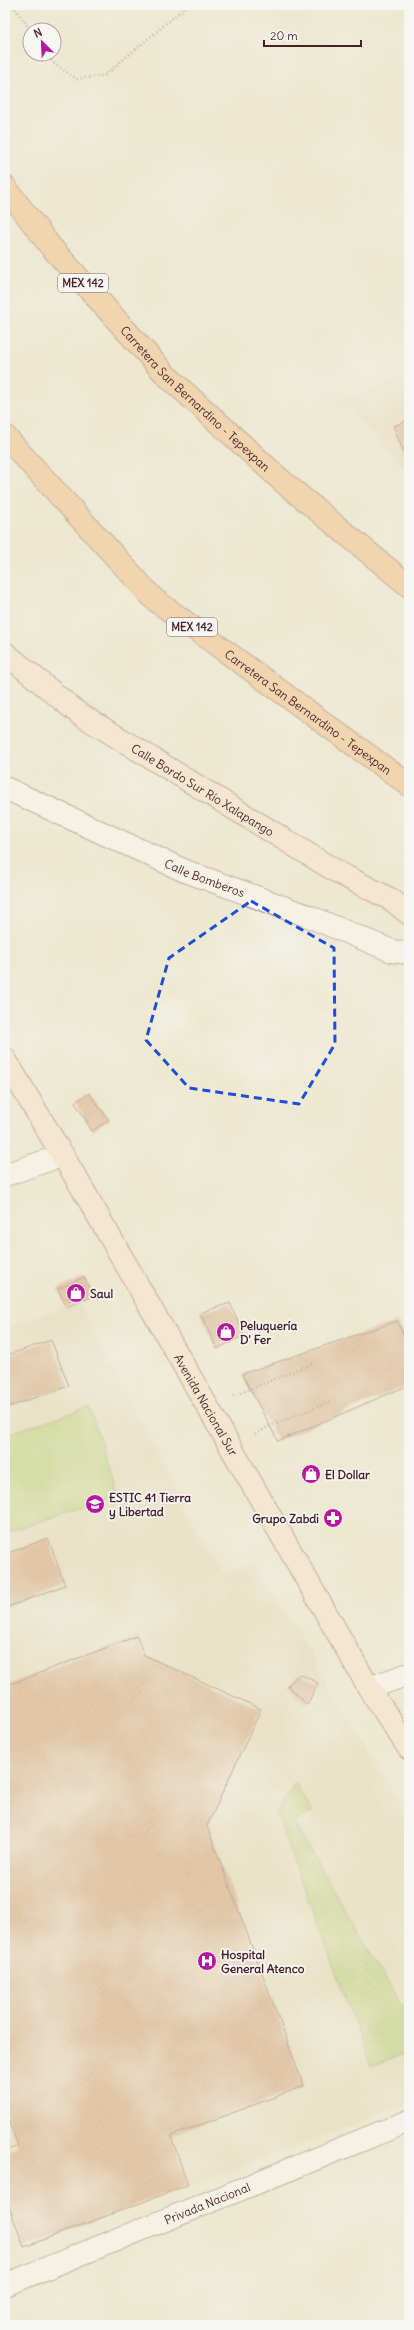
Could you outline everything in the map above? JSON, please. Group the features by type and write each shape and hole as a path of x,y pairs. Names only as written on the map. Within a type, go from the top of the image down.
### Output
{"highway":[{"name":"Carretera San Bernardino - Tepexpan","path":"5,187 51,247 166,375 282,481 409,586"},
{"name":"Carretera San Bernardino - Tepexpan","path":"5,436 155,600 409,785"}],"main road":[{"name":"Calle Bordo Sur Río Xalapango","path":"5,653 78,713 339,872 392,900 409,914"},
{"name":"Avenida Nacional Sur","path":"5,1060 63,1155 369,1688 409,1749"}],"street":[{"name":"Calle Bomberos","path":"5,788 185,871 308,916 392,951 409,953"},
{"path":"5,1175 63,1155"},
{"path":"369,1688 409,1674"},
{"name":"Privada Nacional","path":"5,2285 409,2121"}],"path":[{"path":"13,5 25,22"},
{"path":"52,62 77,79 105,75 188,5"},
{"path":"208,1408 250,1388 314,1363"},
{"path":"231,1448 270,1426 332,1401"}],"highlighted area":[{"path":"251,901 334,948 335,1044 299,1104 189,1088 146,1040 169,958"}],"shaded area":[{"path":"409,376 409,474 340,401"},
{"name":"Hospital General Atenco","path":"78,1303 223,1576 255,1562 409,1818 409,2104 5,2255 5,1327"}],"green space":[{"path":"89,1407 118,1496 5,1533 5,1435"},
{"path":"295,1783 312,1812 294,1823 402,2007 409,2004 409,2052 371,2066 276,1814"}],"building":[{"path":"409,420 409,456 406,458 393,426"},
{"path":"89,1093 109,1120 92,1131 75,1102"},
{"name":"Saul","path":"84,1277 95,1296 66,1307 58,1289"},
{"path":"230,1303 244,1335 217,1349 200,1313"},
{"path":"397,1321 409,1347 409,1385 278,1441 242,1374"},
{"path":"51,1340 69,1386 5,1408 5,1356"},
{"path":"48,1538 65,1585 5,1608 5,1554"},
{"path":"137,1636 144,1655 261,1709 207,1826 304,2086 171,2136 188,2185 24,2247 5,2196 5,2151 18,2146 5,2111 5,1686"},
{"path":"300,1674 318,1683 307,1705 288,1685"}],"place":[{"name":"Saul","path":"76,1293"},
{"name":"Peluquería D' Fer","path":"226,1332"},
{"name":"El Dollar","path":"311,1474"},
{"name":"ESTIC 41 Tierra y Libertad","path":"95,1504"},
{"name":"Grupo Zabdi","path":"333,1518"},
{"name":"Hospital General Atenco","path":"207,1961"}]}
